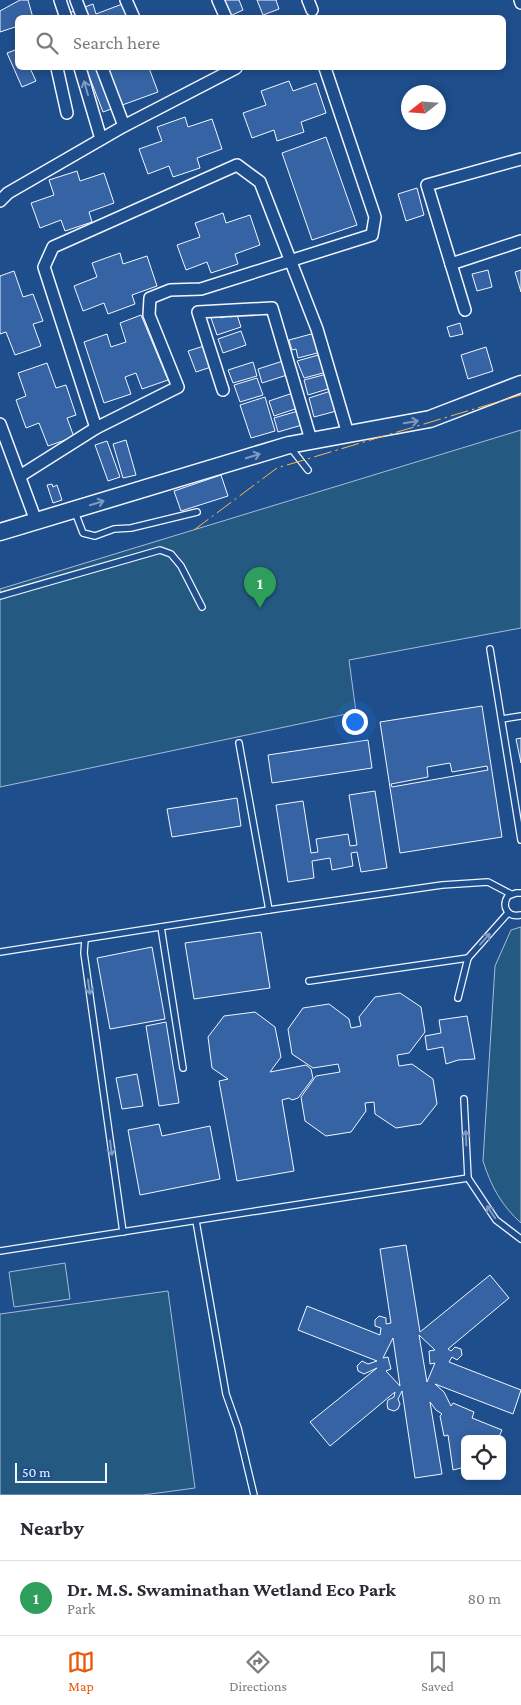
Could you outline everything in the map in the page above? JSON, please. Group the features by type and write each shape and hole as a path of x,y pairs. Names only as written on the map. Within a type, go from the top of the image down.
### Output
{"street":[{"path":"76,0 82,15"},
{"path":"126,0 133,15"},
{"path":"218,0 225,15"},
{"path":"63,1 65,15"},
{"path":"57,70 67,113"},
{"path":"81,70 101,139"},
{"path":"103,70 124,126"},
{"path":"0,201 8,193 124,126 232,70"},
{"path":"20,476 96,428 178,387 149,315 150,298 170,290 201,288 291,262 372,235 375,217 326,70"},
{"path":"465,310 427,185 521,159"},
{"path":"96,428 44,266 53,246 237,165 260,182 317,329 348,434"},
{"path":"451,264 521,241"},
{"path":"223,390 198,312 272,308 311,440"},
{"path":"0,532 289,445 430,419 521,384"},
{"path":"0,424 36,521"}],"lane":[{"path":"289,445 308,470"},
{"path":"74,510 83,533 95,536 197,512"},
{"path":"0,596 160,550 171,554 181,566 202,607"},
{"path":"490,648 521,840"},
{"path":"502,719 521,716"},
{"path":"239,743 269,910"},
{"path":"0,952 442,885 488,882 510,894 521,893"},
{"path":"510,894 505,903 505,908 508,913 515,916 521,915"},
{"path":"458,998 468,958 508,913"},
{"path":"161,927 183,1068"},
{"path":"85,939 84,953 123,1232"},
{"path":"309,981 468,958"},
{"path":"464,1099 468,1178 496,1220 521,1239"},
{"path":"0,1252 468,1178"},
{"path":"196,1221 226,1394 238,1428 254,1495"}],"shaded area":[{"path":"521,430 521,628 349,660 356,712 0,787 0,589"},
{"path":"521,927 521,1223 498,1195 483,1161 495,966 511,930"},
{"path":"65,1263 70,1299 14,1307 9,1272"},
{"path":"168,1291 195,1488 143,1495 0,1495 0,1314"}],"building":[{"path":"20,0 28,0 32,15 15,15 15,27 0,32 0,11"},
{"path":"224,0 239,0 243,10 230,15"},
{"path":"257,0 276,0 279,9 263,15"},
{"path":"125,3 130,15 66,14 93,4 96,14"},
{"path":"15,50 15,70 31,70 36,81 22,87 7,53"},
{"path":"87,70 150,70 158,92 103,112"},
{"path":"289,81 293,91 316,83 326,113 301,122 304,132 277,141 274,130 252,138 243,113 266,105 261,91"},
{"path":"185,117 188,127 212,119 222,149 197,158 200,168 173,177 169,166 148,174 139,149 162,141 157,127"},
{"path":"326,137 357,225 312,240 282,153"},
{"path":"77,171 80,181 104,173 114,203 89,212 92,222 65,231 61,220 40,228 31,203 54,195 49,180"},
{"path":"417,188 424,215 406,221 398,194"},
{"path":"223,213 226,223 250,215 260,245 235,254 238,264 211,273 207,262 186,270 177,245 200,237 195,223"},
{"path":"120,253 123,264 147,256 157,286 132,295 135,304 108,314 104,303 83,311 74,286 97,277 92,263"},
{"path":"488,270 492,287 477,291 472,274"},
{"path":"521,270 521,292 515,272"},
{"path":"14,271 23,297 33,294 43,321 33,324 41,346 15,355 6,332 0,334 0,276"},
{"path":"141,315 168,380 142,389 136,373 125,377 131,394 104,403 84,342 107,334 111,347 126,342 120,323"},
{"path":"220,315 221,318 237,315 241,327 217,335 211,318"},
{"path":"460,323 463,334 450,337 447,327"},
{"path":"241,331 246,345 223,353 218,339"},
{"path":"315,333 321,352 298,358 296,349 292,350 289,340"},
{"path":"204,346 211,367 196,372 188,351"},
{"path":"486,347 493,371 468,379 461,355"},
{"path":"322,354 327,372 304,378 297,361"},
{"path":"283,361 287,375 262,383 258,369"},
{"path":"253,362 257,376 233,383 228,370"},
{"path":"47,363 56,388 66,385 76,415 67,418 74,437 48,446 39,423 26,428 16,400 26,396 18,373"},
{"path":"327,374 331,388 308,395 304,380"},
{"path":"257,378 263,395 240,402 234,385"},
{"path":"334,390 340,410 314,417 309,398"},
{"path":"293,393 298,408 274,416 269,401"},
{"path":"265,397 275,431 251,438 240,405"},
{"path":"298,411 302,425 278,432 274,418"},
{"path":"126,440 136,475 123,478 113,444"},
{"path":"107,441 120,477 108,481 95,445"},
{"path":"221,475 228,496 181,511 174,491"},
{"path":"52,484 53,487 57,485 62,500 53,503 47,485"},
{"path":"482,706 502,837 400,853 380,722","holes":["450,763 452,772 487,766 488,770 392,787 391,784 428,777 427,767"]},
{"path":"521,738 521,763 516,739"},
{"path":"368,740 372,768 272,783 268,755"},
{"path":"375,791 387,868 361,872 357,852 351,853 353,866 332,870 330,858 312,861 314,878 288,882 276,805 303,801 311,853 318,852 316,839 348,834 350,846 357,845 349,795"},
{"path":"237,798 241,826 172,837 167,809"},
{"path":"261,932 270,988 194,999 185,943"},
{"path":"152,947 165,1019 110,1029 97,958"},
{"path":"400,993 421,1007 425,1032 409,1053 397,1055 399,1066 412,1064 433,1079 437,1104 421,1124 396,1128 375,1114 374,1102 365,1103 366,1111 351,1132 326,1136 305,1121 301,1097 316,1076 340,1072 338,1064 313,1068 292,1054 288,1029 303,1008 329,1004 349,1019 351,1028 361,1026 359,1017 375,997"},
{"path":"255,1012 275,1027 281,1057 270,1072 306,1065 311,1069 313,1078 298,1098 282,1100 294,1171 237,1181 219,1081 228,1079 212,1068 208,1037 224,1016"},
{"path":"467,1016 475,1059 458,1060 446,1064 443,1047 427,1050 425,1036 441,1033 439,1020"},
{"path":"166,1022 179,1103 159,1106 146,1026"},
{"path":"137,1074 143,1106 122,1109 116,1078"},
{"path":"159,1124 162,1136 210,1126 220,1179 140,1195 128,1130"},
{"path":"406,1245 420,1332 490,1275 509,1298 448,1349 451,1351 455,1347 461,1349 462,1355 457,1360 452,1357 449,1362 521,1390 513,1414 435,1384 444,1392 451,1406 453,1403 474,1412 472,1418 502,1430 500,1435 461,1435 461,1468 453,1470 448,1435 444,1436 440,1416 442,1414 430,1402 442,1474 415,1478 402,1391 398,1399 400,1404 398,1409 394,1411 388,1409 387,1404 388,1400 394,1397 395,1392 330,1446 310,1422 377,1368 364,1374 358,1371 357,1366 362,1361 368,1364 377,1361 298,1330 307,1306 380,1335 381,1328 375,1326 375,1320 379,1316 386,1318 386,1324 391,1323 380,1249","holes":["419,1335 435,1350 429,1351 430,1364 435,1363 427,1382","393,1338 400,1386 386,1371 391,1369 388,1357 383,1358"]}],"power":[{"path":"194,530 277,468 521,395"}],"place":[{"name":"Dr. M.S. Swaminathan Wetland Eco Park","path":"260,608"}]}
